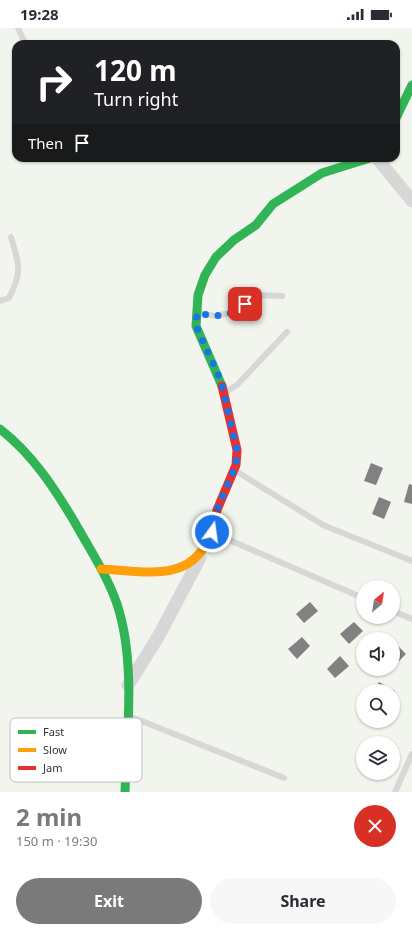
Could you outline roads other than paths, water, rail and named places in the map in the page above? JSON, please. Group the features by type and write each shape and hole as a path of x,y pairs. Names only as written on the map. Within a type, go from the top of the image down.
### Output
{"street":[{"path":"400,110 412,85"},
{"path":"128,686 158,637 212,532 217,510 234,470 237,450 221,381 196,326 198,295 204,275 216,257 234,240 256,225 273,204 322,173 358,162"},
{"path":"375,162 412,202"},
{"path":"0,429 36,464 61,499 107,580 121,618 128,686 128,718"},
{"path":"101,569 169,571 190,564 201,554"},
{"path":"125,782 125,792"}],"lane":[{"path":"18,28 24,40"},
{"path":"0,301 9,298 17,282 19,264 11,237"},
{"path":"197,313 215,316 236,312 254,295 282,296"},
{"path":"224,394 237,385 287,332"},
{"path":"234,470 323,525 412,561"},
{"path":"212,532 356,595"},
{"path":"400,613 412,619"},
{"path":"128,715 135,718"},
{"path":"142,721 284,778"},
{"path":"395,792 412,754"}]}
